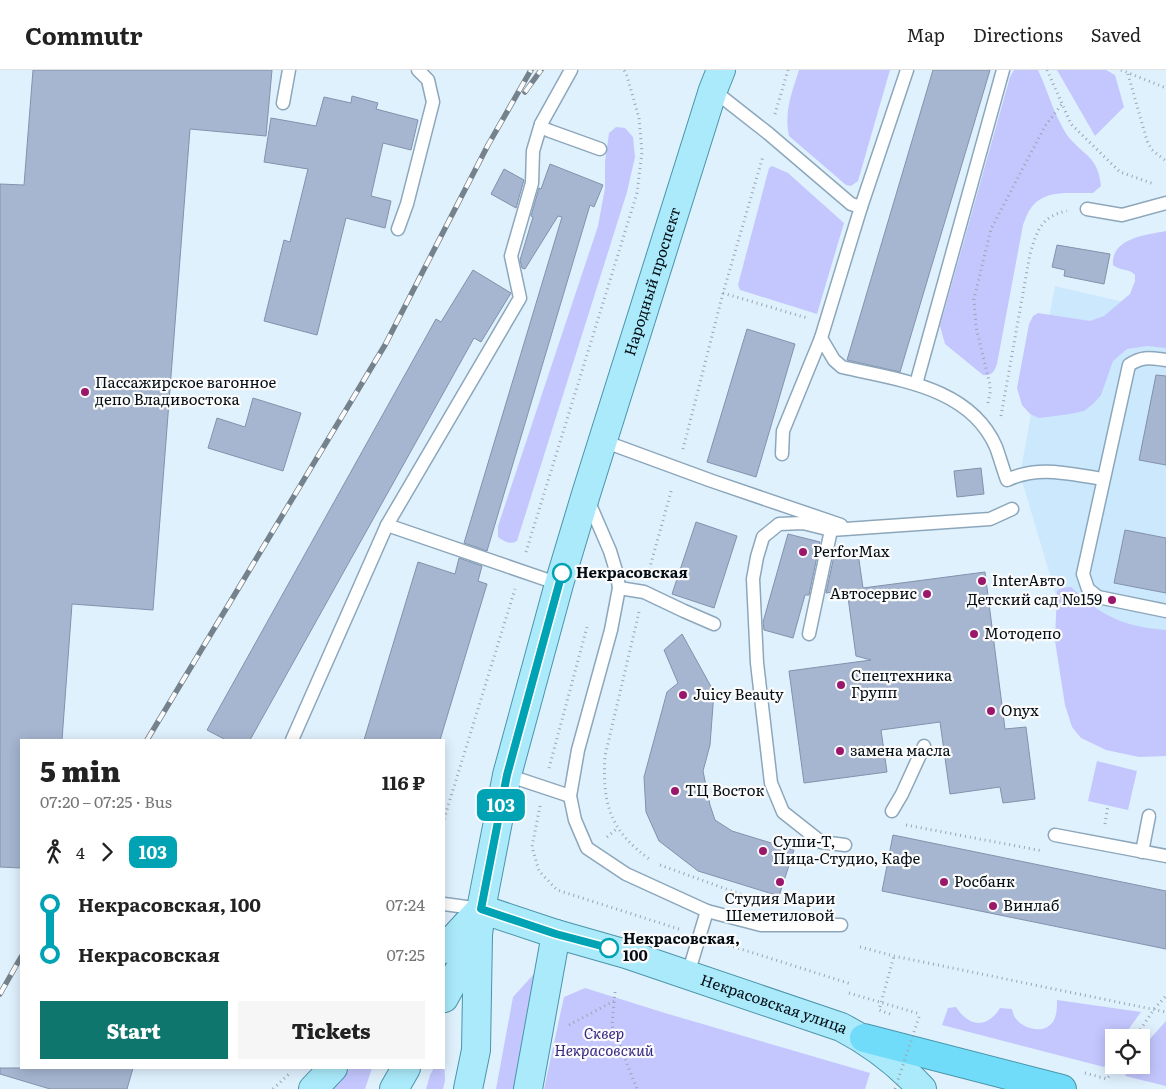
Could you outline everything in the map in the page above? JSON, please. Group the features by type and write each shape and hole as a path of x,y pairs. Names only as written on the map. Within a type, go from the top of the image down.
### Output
{"highway":[{"path":"864,1038 1062,1089"}],"main road":[{"name":"Народный проспект","path":"468,1089 476,1050 478,935 481,909 507,775 558,584 717,80"},
{"name":"Некрасовская улица","path":"481,909 556,934 609,948 841,1027 864,1038 902,1068 922,1089"},
{"path":"445,948 481,909"},
{"path":"528,1089 556,934"},
{"path":"445,996 478,935"},
{"path":"314,1088 333,1069"},
{"path":"394,1089 405,1069"}],"lane":[{"path":"283,103 289,70"},
{"path":"398,229 407,204 433,102 428,80 418,70"},
{"path":"292,739 387,525 520,298 511,256 532,183 533,150 541,124 571,70"},
{"path":"782,454 783,431 825,324 861,208 908,70"},
{"path":"916,384 1003,70"},
{"path":"717,80 769,134 851,204 861,208"},
{"path":"541,124 543,128 550,132 600,150"},
{"path":"1087,209 1122,215 1166,203"},
{"path":"820,338 834,360 842,367 916,384 958,402 980,422 995,446 1006,480 1020,474 1045,471 1103,479"},
{"path":"1166,360 1138,359 1129,365 1083,574 1088,589 1098,597 1166,611"},
{"path":"603,441 852,528"},
{"path":"586,494 610,551 619,588 611,630 578,750 570,796 574,820 587,848 626,874 708,911 761,925 841,925"},
{"path":"844,845 821,842 783,812 771,783 757,663 753,588 756,557 763,537 778,524 803,523 831,530 990,519 1012,509"},
{"path":"387,525 558,584"},
{"path":"809,634 831,530"},
{"path":"619,588 644,592 714,624"},
{"path":"892,811 924,746"},
{"path":"507,775 570,796"},
{"path":"1142,852 1149,816"},
{"path":"1055,835 1166,856"},
{"path":"445,904 481,909"},
{"path":"688,974 708,911"}],"path":[{"path":"445,816 637,193 642,152 639,118 624,70"},
{"path":"769,905 653,862 634,848 618,828 608,808 603,780 605,756 644,592 723,293 788,70"},
{"path":"1047,70 1071,124 1120,172 1157,185"},
{"path":"1120,70 1166,88"},
{"path":"1128,74 1147,141 1152,150 1166,161"},
{"path":"980,422 985,412 990,392 976,327 974,299 991,229 1046,126 1062,104"},
{"path":"995,446 1030,254 1038,231 1055,213 1087,209"},
{"path":"723,293 825,324"},
{"path":"901,824 1048,852"},
{"path":"636,916 851,984"},
{"path":"860,947 894,956 1166,1012"},
{"path":"881,1004 894,956"},
{"path":"615,992 612,1026 637,1089"},
{"path":"849,993 920,1014 895,1089"},
{"path":"1141,1029 1154,1009 1166,996"},
{"path":"568,1025 614,1000"},
{"path":"273,1089 290,1073"},
{"path":"1107,1079 1111,1074"}],"shaded area":[{"name":"Детский сад №159","path":"1055,286 1166,312 1166,739 1095,727 1020,474"}],"green space":[{"path":"799,70 890,70 858,181 851,186 846,185 789,136 788,110"},
{"path":"1014,70 1038,70 1062,127 1097,168 1101,186 1093,193 1059,193 1044,197 1037,202 1026,216 997,364 992,373 983,375 945,344 940,326 1010,77"},
{"path":"1057,70 1106,70 1115,75 1124,107 1095,136"},
{"path":"616,127 625,128 633,137 635,157 627,192 517,541 508,542 498,537 498,526 598,226 605,188 605,162 609,133"},
{"path":"772,166 788,173 844,223 817,314 740,290 738,285 769,168"},
{"path":"1166,231 1166,348 1147,346 1127,349 1113,361 1101,395 1084,411 1039,418 1030,414 1022,405 1017,388 1029,324 1033,316 1038,313 1090,321 1104,316 1130,294 1135,281 1133,273 1113,265 1114,256 1118,249 1131,239"},
{"path":"1071,587 1092,606 1114,618 1138,626 1166,630 1166,756 1139,757 1106,750 1081,738 1072,727 1065,705 1055,641 1057,591 1062,588"},
{"path":"1097,761 1137,771 1128,810 1088,801"},
{"path":"543,964 518,1089 496,1089 513,997"},
{"name":"Сквер Некрасовский","path":"585,988 870,1073 865,1089 544,1089 564,997"},
{"path":"1057,1000 1141,1012 1129,1029 1105,1029 1104,1067 942,1025 948,1008 956,1007 967,1019 978,1023 989,1020 1000,1008 1012,1009 1020,1023 1029,1028 1039,1029 1052,1023 1057,1009"},
{"path":"1166,1021 1166,1086 1125,1076 1126,1074 1150,1074 1150,1039"},
{"path":"349,1069 372,1069 365,1089 331,1089"},
{"path":"433,1069 445,1069 443,1089 426,1089"}],"building":[{"name":"Пассажирское вагонное депо Владивостока","path":"33,70 272,70 266,136 190,129 153,610 72,604 62,739 20,739 20,868 0,867 0,184 24,185"},
{"path":"933,70 990,70 900,372 847,360"},
{"path":"352,96 378,103 376,109 418,120 411,150 383,143 371,196 391,201 385,228 346,218 317,335 264,321 284,240 290,242 308,169 264,162 271,118 316,126 324,97 351,103"},
{"path":"550,164 603,185 594,207 590,205 487,551 464,543 562,217 558,216 525,269 522,268 520,260 533,217 531,216 539,188 541,189"},
{"path":"504,169 524,180 516,208 491,194"},
{"path":"1057,245 1110,254 1104,284 1064,276 1065,270 1052,267"},
{"path":"473,270 511,293 481,342 474,338 251,739 224,739 207,730 436,319 441,322"},
{"path":"747,329 795,344 756,477 707,462"},
{"path":"1156,375 1166,376 1166,465 1139,460"},
{"path":"253,398 301,413 283,471 208,448 217,418 245,427"},
{"path":"981,468 984,494 957,497 954,471"},
{"path":"696,522 737,536 714,608 672,594"},
{"path":"1125,530 1166,538 1166,593 1114,583"},
{"path":"788,534 820,542 809,595 805,595 793,638 764,630 763,622"},
{"path":"858,553 863,588 985,572 1005,729 1026,727 1035,799 1003,803 1000,787 950,794 940,722 881,730 887,772 804,783 789,671 871,660 856,656 847,590 826,593 834,556"},
{"path":"459,558 482,566 478,581 487,584 440,739 364,739 418,562 455,574"},
{"path":"682,634 714,692 710,745 703,771 715,820 732,831 794,850 779,896 698,871 659,841 646,812 644,777 667,692 678,683 664,650"},
{"path":"893,835 1166,891 1166,949 882,891"},
{"path":"0,1068 133,1069 127,1089 50,1089 0,1074"}],"railway":[{"path":"148,739 385,345 488,145 531,70"},
{"path":"525,92 541,70"},
{"path":"0,994 20,959"}],"bus line":[{"name":"103","path":"562,573 507,775 481,909 556,934 609,948"}],"place":[{"name":"Пассажирское вагонное депо Владивостока","path":"85,392"},
{"name":"PerforMax","path":"803,552"},
{"name":"Некрасовская","path":"562,573"},
{"name":"InterАвто","path":"982,581"},
{"name":"Автосервис","path":"927,594"},
{"name":"Детский сад №159","path":"1112,600"},
{"name":"Мотодепо","path":"974,634"},
{"name":"Спецтехника Групп","path":"841,685"},
{"name":"Juicy Beauty","path":"683,695"},
{"name":"Onyx","path":"991,711"},
{"name":"замена масла","path":"840,751"},
{"name":"ТЦ Восток","path":"675,791"},
{"name":"Суши-Т, Пица-Студио, Кафе","path":"763,851"},
{"name":"Студия Марии Шеметиловой","path":"780,882"},
{"name":"Росбанк","path":"944,882"},
{"name":"Винлаб","path":"993,906"},
{"name":"Некрасовская, 100","path":"609,948"}]}
